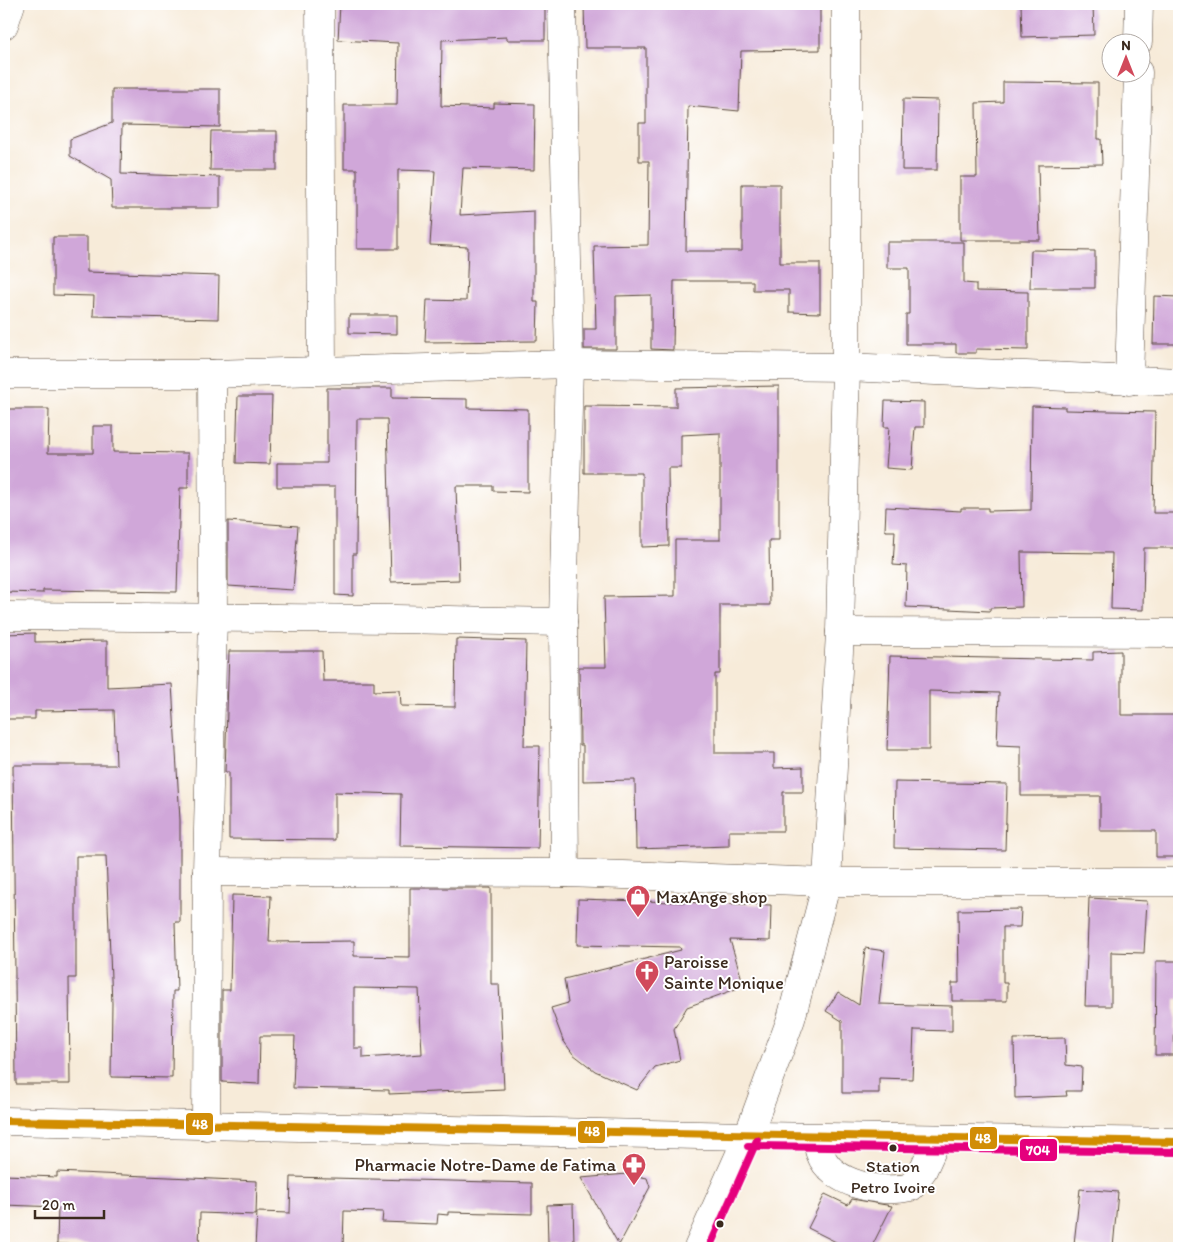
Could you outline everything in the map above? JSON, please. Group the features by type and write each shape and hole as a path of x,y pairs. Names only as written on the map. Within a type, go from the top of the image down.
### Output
{"street":[{"path":"4,25 11,4"},
{"path":"320,4 322,369"},
{"path":"562,4 569,364 563,622 566,873"},
{"path":"698,1248 748,1136 791,1019 809,957 827,882 840,632 846,367 846,4"},
{"path":"1138,32 1139,4"},
{"path":"1129,381 1138,82"},
{"path":"4,374 212,374 322,369 569,364 846,367 1179,382"},
{"path":"206,1126 207,872 213,617 212,374"},
{"path":"4,616 563,622"},
{"path":"840,632 1179,632"},
{"path":"207,872 566,873 827,882 1179,882"},
{"path":"4,1121 816,1138 1179,1142"},
{"path":"816,1138 820,1154 832,1169 846,1180 866,1186 897,1190 911,1187 922,1170 937,1139"}],"building":[{"path":"340,4 545,4 545,40 507,40 507,37 442,40 441,106 494,108 494,103 535,104 534,170 463,168 460,215 534,211 534,302 538,302 537,341 425,342 427,300 466,301 468,247 430,245 435,171 398,170 398,249 357,249 357,169 344,169 344,105 397,105 398,43 338,40"},
{"path":"584,4 820,4 820,50 741,51 739,111 688,106 686,251 742,251 742,184 780,184 780,263 820,263 820,313 789,312 789,290 753,290 753,281 674,281 673,350 651,349 651,295 616,296 616,349 584,349 584,329 596,329 594,246 648,245 649,161 639,161 639,123 646,123 646,48 585,48"},
{"path":"1021,4 1093,4 1094,35 1022,37"},
{"path":"1003,82 1098,83 1098,139 1101,139 1102,164 1038,165 1040,240 960,240 960,177 977,177 976,103 1003,102"},
{"path":"112,89 220,89 220,127 122,125 121,174 220,177 220,208 112,208 111,180 70,156 70,139 112,123"},
{"path":"903,99 938,100 937,170 902,170"},
{"path":"211,131 277,131 277,170 210,170"},
{"path":"53,237 87,237 87,272 219,276 218,319 93,316 94,296 53,295"},
{"path":"887,242 964,242 964,283 976,284 976,291 1028,292 1028,350 976,349 976,353 956,353 956,344 906,344 906,314 909,314 909,268 887,268"},
{"path":"1031,250 1095,251 1095,288 1030,288"},
{"path":"1154,296 1179,297 1179,344 1153,344"},
{"path":"349,315 397,315 397,334 349,333"},
{"path":"779,386 779,540 769,540 770,605 720,605 720,674 715,674 715,753 774,753 774,768 803,767 803,792 783,792 783,831 729,831 729,846 636,849 635,780 583,781 583,745 580,745 579,667 606,667 604,597 675,596 675,540 720,540 720,433 681,435 681,468 668,468 669,546 642,547 642,473 584,473 584,406 676,407 676,388"},
{"path":"327,388 392,388 392,398 467,399 467,408 528,409 528,492 493,491 493,486 456,486 459,580 391,582 387,419 357,419 356,554 353,554 353,596 335,595 335,487 277,487 277,463 327,463"},
{"path":"238,396 272,396 270,464 236,463"},
{"path":"885,401 924,402 924,427 915,427 912,470 886,468 889,427 884,427"},
{"path":"1032,406 1065,407 1065,410 1155,412 1153,513 1179,513 1179,548 1144,548 1143,610 1111,609 1112,553 1021,552 1022,607 990,608 990,611 906,607 907,566 893,565 895,531 885,531 886,507 961,511 961,508 988,508 988,511 1031,510"},
{"path":"4,409 49,409 48,453 93,453 93,426 113,426 113,452 188,453 188,488 180,488 177,592 43,590 43,593 4,592"},
{"path":"228,521 298,526 293,590 228,586"},
{"path":"35,633 35,642 107,641 107,687 172,684 180,820 180,922 175,922 177,991 173,991 172,1078 111,1077 112,1003 106,856 76,856 76,978 69,978 70,1084 16,1084 13,765 116,765 114,710 35,711 35,719 4,719 4,634"},
{"path":"456,639 526,641 524,746 540,746 538,848 400,846 401,794 335,792 335,840 229,839 229,772 225,772 229,651 322,651 323,681 374,681 374,691 400,690 401,706 455,707"},
{"path":"1121,651 1121,715 1179,715 1179,857 1156,857 1156,831 1100,831 1100,796 1021,796 1021,746 997,745 999,693 929,691 929,750 887,750 890,656 1093,660 1093,652"},
{"path":"895,782 1007,784 1005,850 894,848"},
{"path":"410,888 491,888 491,984 499,984 504,1089 389,1094 389,1090 293,1088 295,1036 260,1036 259,1084 222,1082 222,990 230,990 232,895 271,896 269,942 354,941 354,956 410,957","holes":["354,988 419,989 422,1054 363,1058 363,1048 354,1048"]},
{"path":"1089,898 1147,901 1144,953 1111,952 1111,1006 1085,1006"},
{"path":"578,899 771,905 770,941 730,940 744,986 687,1007 674,1029 680,1060 655,1067 637,1090 595,1071 573,1054 563,1040 551,1008 568,1003 564,979 681,950 680,947 577,945"},
{"path":"1021,909 1020,927 1003,927 1003,983 1007,983 1007,1001 952,1001 952,983 959,983 958,910"},
{"path":"865,948 885,951 879,1004 952,1006 952,1031 914,1030 912,1079 879,1078 879,1093 842,1093 842,1021 826,1011 838,992 859,1005"},
{"path":"1156,961 1179,961 1179,999 1175,999 1174,1055 1155,1055"},
{"path":"1065,1038 1066,1065 1082,1067 1081,1091 1066,1091 1067,1096 1015,1098 1014,1039"},
{"path":"57,1172 257,1181 256,1215 200,1213 199,1248 123,1248 123,1246 57,1244 58,1207 4,1205 4,1175 57,1177"},
{"path":"627,1174 647,1178 650,1187 619,1245 581,1178"},
{"path":"291,1177 532,1183 532,1214 448,1212 448,1215 438,1214 437,1224 382,1222 383,1212 344,1211 343,1248 255,1247 257,1212 290,1213"},
{"path":"1080,1189 1118,1192 1113,1248 1094,1248 1074,1244"},
{"path":"825,1194 848,1205 852,1199 892,1206 871,1248 848,1248 808,1228"},
{"path":"573,1204 574,1243 548,1243 547,1205"}],"transit line":[{"name":"48","path":"4,1121 1179,1142"},
{"name":"704","path":"709,1248 757,1140"},
{"name":"704","path":"748,1146 1179,1152"}],"place":[{"name":"MaxAnge shop","path":"638,918"},
{"name":"Paroisse Sainte Monique","path":"647,993"},
{"name":"Station Petro Ivoire","path":"893,1148"},
{"name":"Pharmacie Notre-Dame de Fatima","path":"634,1186"}]}
